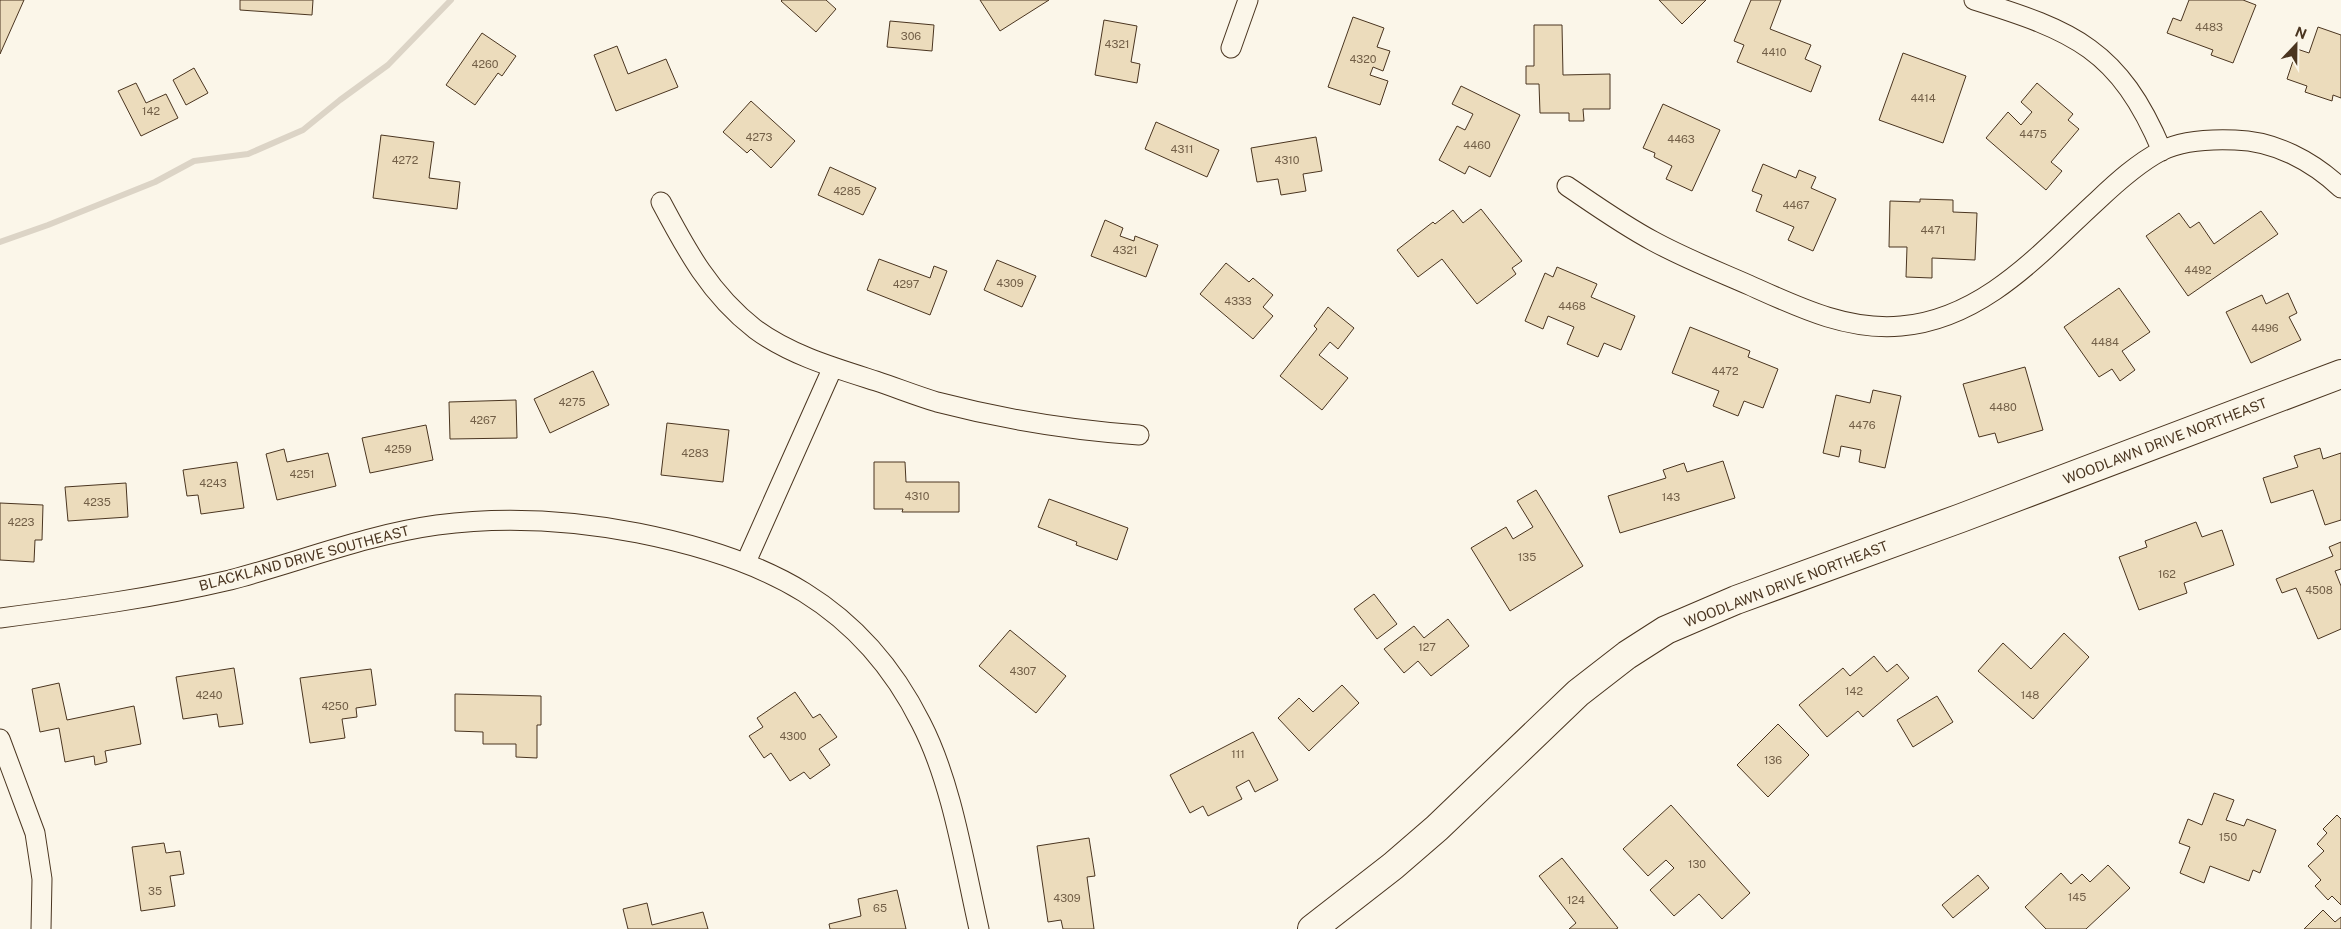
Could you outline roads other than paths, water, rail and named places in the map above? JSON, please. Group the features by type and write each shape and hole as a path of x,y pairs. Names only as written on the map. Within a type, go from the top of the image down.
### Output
{"street":[{"path":"1231,48 1248,0"},
{"path":"1974,0 2037,20 2066,33 2095,52 2131,90 2145,112 2162,151"},
{"path":"1567,186 1653,241 1804,310 1839,321 1876,326 1900,326 1923,323 1948,314 1993,293 2138,166 2162,151 2194,141 2221,139 2249,140 2278,147 2328,175 2341,188"},
{"path":"661,202 691,258 730,305 756,329 776,341 833,368 935,401 1044,426 1139,434"},
{"path":"746,562 833,368"},
{"name":"WOODLAWN DRIVE NORTHEAST","path":"1312,929 1393,866 1437,828 1578,693 1627,655 1666,630 1736,600 1970,515 2341,374"},
{"name":"BLACKLAND DRIVE SOUTHEAST","path":"0,618 160,595 231,579 396,532 458,523 518,519 571,522 664,538 708,549 746,562 787,581 824,604 857,632 887,667 922,724 939,768 956,827 979,929"},
{"path":"0,739 35,833 42,879 41,929"}],"waterway":[{"path":"0,242 155,182 194,161 248,154 303,130 388,65 451,0"}]}
